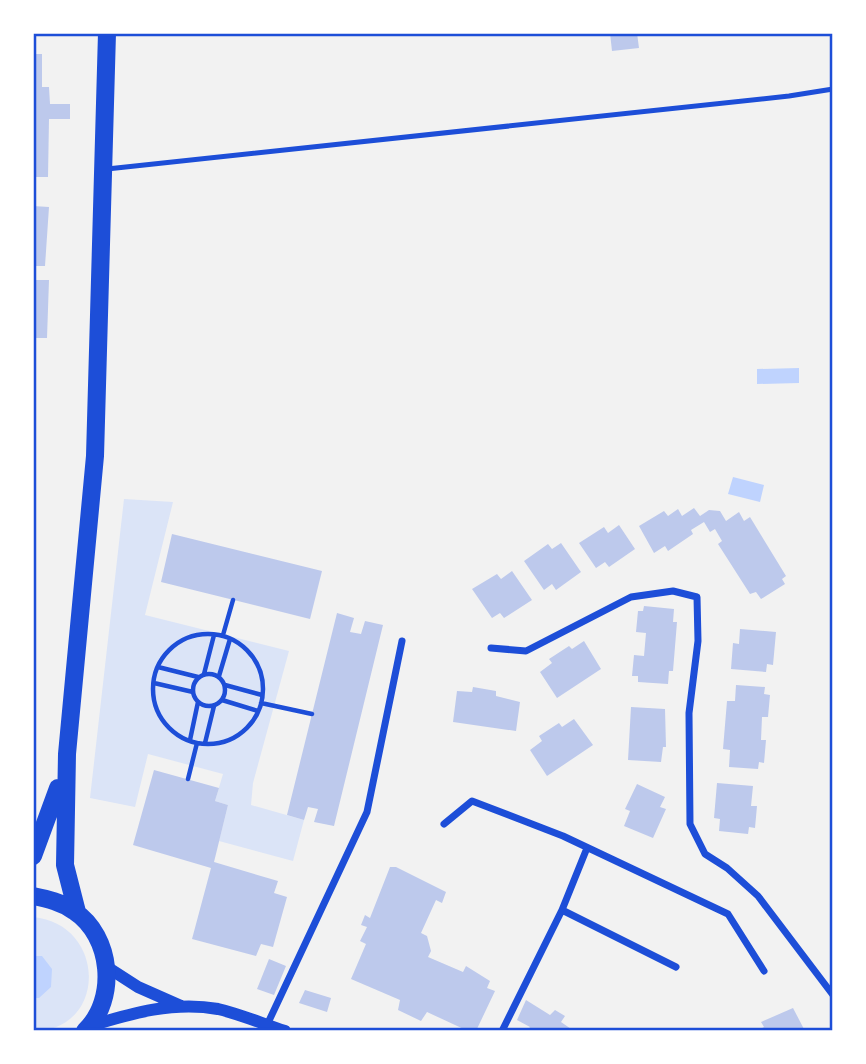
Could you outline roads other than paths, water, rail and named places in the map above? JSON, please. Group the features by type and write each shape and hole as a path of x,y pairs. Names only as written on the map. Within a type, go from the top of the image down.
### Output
{"main road":[{"path":"76,912 65,865 67,754 94,468 107,33"},
{"path":"33,856 52,811 67,754"},
{"path":"33,896 55,900 76,912 98,936 107,967 105,998 88,1028"}],"street":[{"path":"491,649 526,651 631,597 673,591 697,597 698,641 689,713 690,824 705,854 727,868 758,896 833,995"},
{"path":"267,1025 367,812 402,641"},
{"path":"444,824 472,801 587,848 728,914 764,971"},
{"path":"502,1031 562,911 587,848"},
{"path":"562,911 676,967"},
{"path":"107,967 138,987 182,1006"},
{"path":"88,1028 139,1011 182,1006 218,1009 285,1031"}],"lane":[{"path":"104,169 738,102 833,89"}],"water":[{"path":"799,368 799,383 757,384 757,369"},
{"path":"733,477 764,485 760,502 728,494"},
{"path":"33,956 42,956 52,969 51,987 39,998 33,998"}]}
